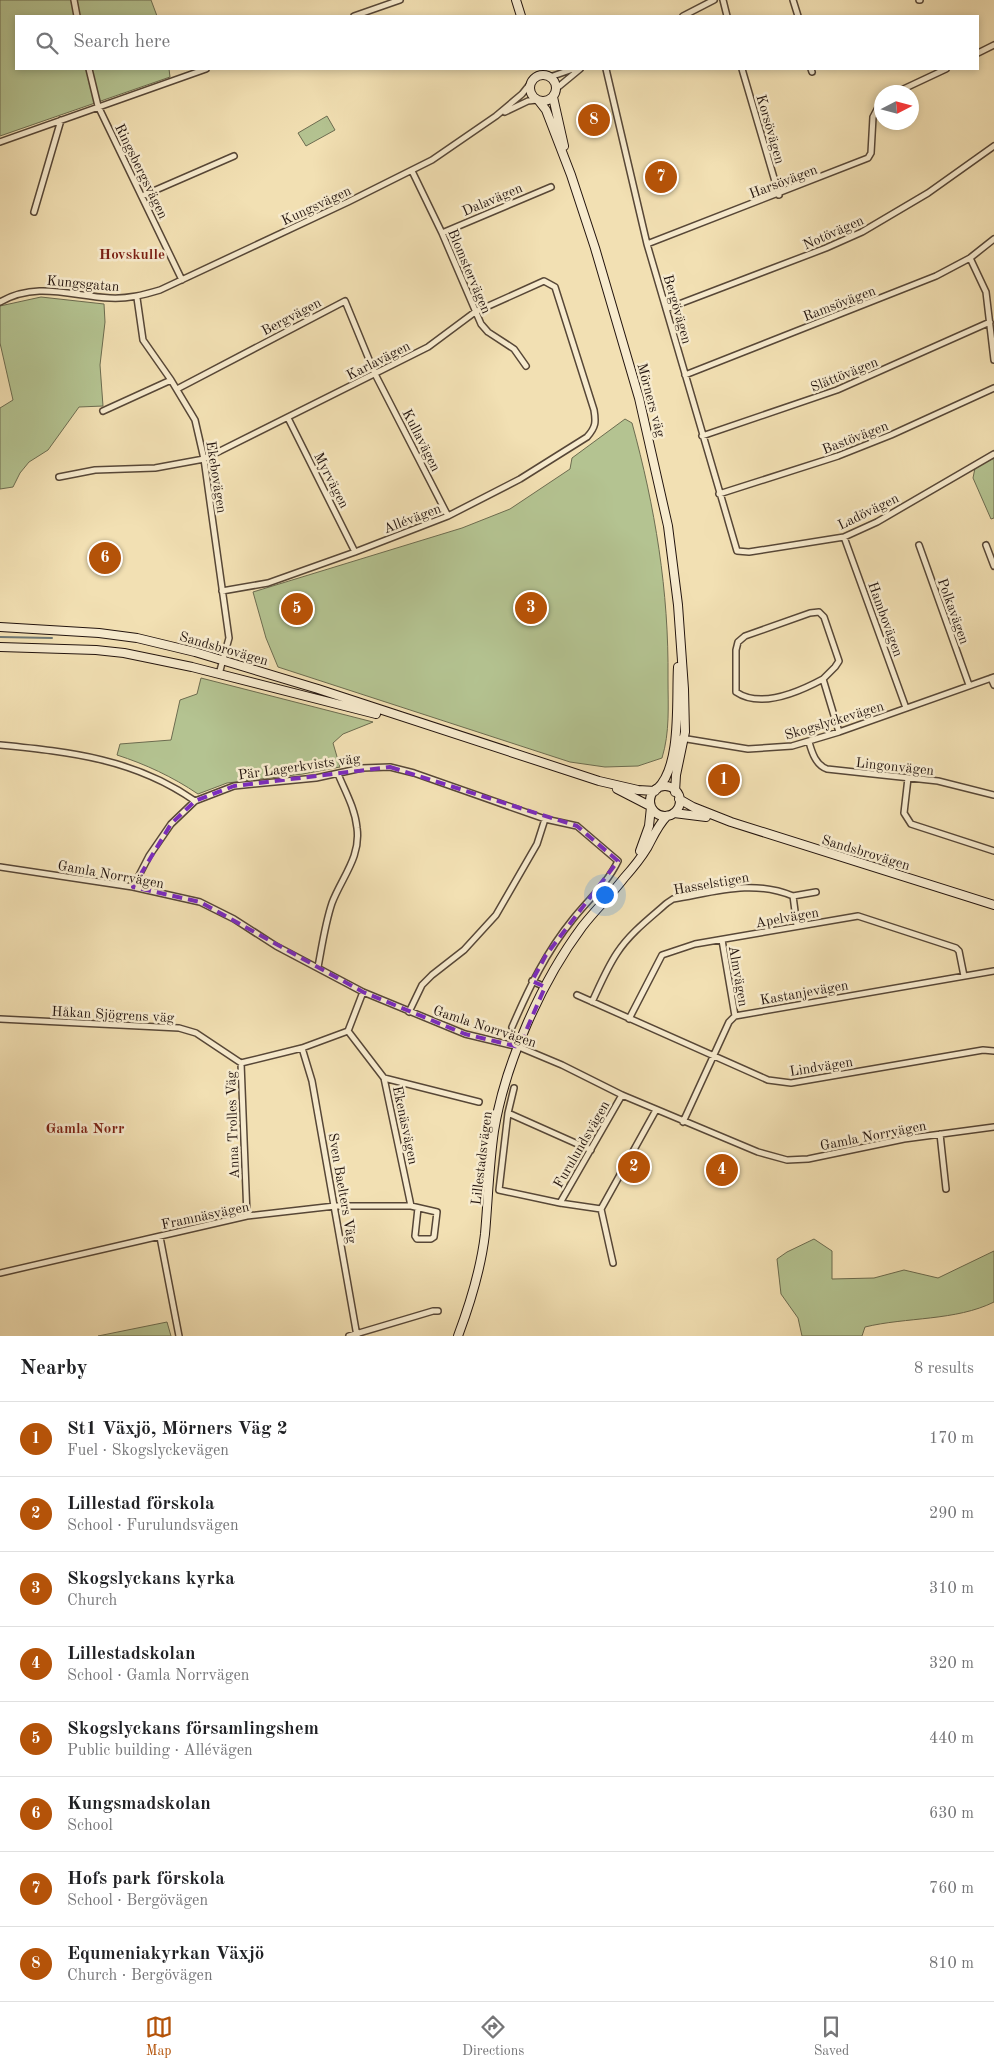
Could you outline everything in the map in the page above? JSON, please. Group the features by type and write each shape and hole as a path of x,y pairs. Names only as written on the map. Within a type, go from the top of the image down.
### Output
{"main road":[{"path":"515,0 520,15"},
{"path":"532,70 531,93 538,100 548,101 553,97 556,88 554,80 543,70"},
{"path":"531,82 539,75 549,76"},
{"name":"Mörners väg","path":"553,97 571,175"},
{"name":"Mörners väg","path":"538,100 546,110 571,175 595,248 632,374 654,459 668,526 678,605 684,689 676,775 677,795"},
{"name":"Sandsbrovägen","path":"0,627 74,631 137,638 196,652 318,689 434,729 599,781 627,788 656,790"},
{"name":"Sandsbrovägen","path":"0,647 96,650 124,653 192,667 434,729"},
{"name":"Mörners väg","path":"656,790 666,777 680,738"},
{"name":"Sandsbrovägen","path":"599,781 651,806"},
{"path":"668,787 677,795 678,806 670,814 659,815 651,806 651,797 656,790 668,787"},
{"name":"Sandsbrovägen","path":"677,795 693,807 731,822 994,905"},
{"name":"Lillestadsvägen","path":"636,863 652,814 651,806"},
{"name":"Sandsbrovägen","path":"670,814 692,814 731,822"},
{"name":"Lillestadsvägen","path":"458,1336 464,1321 485,1235 494,1132 504,1086 519,1047 545,987 562,956 582,928 636,863 670,814"}],"street":[{"path":"74,0 77,15"},
{"path":"357,15 400,0"},
{"path":"685,15 714,0"},
{"path":"723,0 727,15"},
{"path":"793,0 798,15"},
{"path":"979,52 994,45"},
{"name":"Ringsbergsvägen","path":"89,70 98,106 182,280"},
{"path":"0,142 203,70"},
{"path":"549,76 569,70"},
{"path":"556,88 579,70"},
{"name":"Bergövägen","path":"606,70 647,244 719,494 734,544 739,552"},
{"name":"Korsövägen","path":"742,70 778,195"},
{"path":"912,85 944,70"},
{"name":"Kungsvägen","path":"137,298 182,280 412,171 452,149 522,94 531,82"},
{"name":"Kungsvägen","path":"496,116 516,106 538,100"},
{"name":"Harsövägen","path":"647,244 778,195 868,158 871,153 874,115"},
{"path":"34,212 61,120"},
{"name":"Notövägen","path":"666,309 826,248 862,232 928,193 994,146"},
{"path":"142,196 234,156"},
{"name":"Blomstervägen","path":"412,171 442,233 481,324 488,332 514,349 526,366"},
{"name":"Dalavägen","path":"442,233 551,187"},
{"name":"Ramsövägen","path":"685,375 908,289 970,258 994,239"},
{"path":"970,258 983,282 986,292 994,360"},
{"name":"Karlavägen","path":"59,477 95,470 155,468 204,459 428,347 475,312 544,281 555,287 594,410 597,423 594,430"},
{"name":"Kungsgatan","path":"0,302 9,297 41,290 55,290 112,299 137,298"},
{"name":"Ekebovägen","path":"137,298 143,340 177,389 195,420 204,459 229,638 220,674"},
{"name":"Bergvägen","path":"177,389 345,301 375,374"},
{"name":"Slättövägen","path":"702,436 837,390 990,322"},
{"name":"Kullavägen","path":"375,374 448,516"},
{"path":"103,411 171,380"},
{"name":"Bastövägen","path":"719,494 838,456 891,435 994,388"},
{"name":"Myrvägen","path":"288,418 355,552"},
{"name":"Allévägen","path":"222,591 268,583 448,516 520,479 587,437 594,430"},
{"name":"Ladövägen","path":"739,552 844,537 899,510 994,454"},
{"name":"Hambovägen","path":"844,537 906,708"},
{"name":"Polkavägen","path":"919,545 968,685"},
{"path":"986,545 994,566"},
{"path":"818,612 824,617 839,661 836,667 823,679 791,694 764,699 743,696 736,692 736,650 738,642 745,636 810,613 818,612"},
{"path":"993,677 994,685"},
{"name":"Skogslyckevägen","path":"680,738 738,748 781,748 809,742 840,732 993,677"},
{"path":"823,679 840,732"},
{"name":"Lingonvägen","path":"809,742 816,759 822,767 827,769 938,781 994,795"},
{"path":"0,745 74,753 106,760 142,771 195,801 171,824 133,887"},
{"name":"Pär Lagerkvists väg","path":"195,801 234,786 316,778 362,768 390,767 414,773 545,819 577,826 618,861 596,894 573,918 546,955 532,981"},
{"path":"318,967 324,932 333,902 357,850 358,829 354,811 338,774"},
{"path":"908,778 904,813 911,824 994,851"},
{"path":"409,1012 422,986 432,975 464,950 496,915 536,844 545,819"},
{"name":"Gamla Norrvägen","path":"0,867 133,887 200,902 234,919 276,946 363,992 465,1034 519,1047 562,1065 622,1095 683,1122 758,1152 787,1160 808,1159 904,1139 994,1127"},
{"name":"Hasselstigen","path":"592,1002 618,951 667,902 673,899 749,886 769,888 793,896"},
{"path":"797,926 793,896 816,892"},
{"name":"Apelvägen","path":"629,1018 662,955 695,944 858,916 956,948 959,951 964,976"},
{"name":"Almvägen","path":"722,940 735,1016"},
{"name":"Kastanjevägen","path":"735,1016 994,971"},
{"path":"512,1027 532,981 545,987"},
{"path":"241,1063 302,1048 348,1031 363,992"},
{"name":"Lindvägen","path":"577,995 768,1080 792,1083 984,1050 994,1051"},
{"path":"683,1122 713,1056 735,1016"},
{"name":"Håkan Sjögrens väg","path":"0,1019 179,1028 196,1034 241,1063"},
{"name":"Ekenäsvägen","path":"348,1031 384,1078 411,1206"},
{"name":"Sven Baelters Väg","path":"302,1048 312,1080 356,1335"},
{"name":"Anna Trolles Väg","path":"241,1063 248,1216"},
{"path":"384,1078 480,1102"},
{"name":"Lillestadsvägen","path":"514,1088 508,1113 499,1190 560,1203"},
{"name":"Furulundsvägen","path":"560,1203 622,1095"},
{"path":"613,1263 601,1209 656,1110"},
{"path":"508,1113 591,1150"},
{"name":"Gamla Norrvägen","path":"940,1134 946,1189"},
{"path":"560,1203 601,1209"},
{"name":"Framnäsvägen","path":"0,1273 248,1216 335,1206 411,1206 436,1212 434,1237 431,1239 417,1239 415,1236 418,1208"},
{"path":"160,1237 179,1336"},
{"path":"349,1336 438,1311"}],"highlighted area":[{"path":"390,767 577,826 618,861 546,955 532,981 545,987 519,1047 465,1034 363,992 200,902 133,887 171,824 195,801 234,786"}],"green space":[{"path":"0,0 151,0 157,15 15,15 15,70 169,70 170,77 0,136"},
{"path":"327,116 335,130 306,146 298,133"},
{"path":"41,297 104,304 105,322 100,365 103,406 79,407 48,450 29,462 20,473 13,487 0,489 0,408 13,400 0,343 0,306"},
{"path":"625,419 632,423 640,455 654,518 663,581 668,646 668,709 665,748 662,758 638,766 605,767 570,762 278,667 266,638 253,592 462,528 510,509 570,469 572,458"},
{"path":"994,458 994,518 991,519 973,478 975,468"},
{"path":"201,678 373,722 343,734 333,743 340,767 303,774 227,783 198,794 159,772 117,755 120,744 171,740 180,700 197,694"},
{"path":"814,1239 832,1251 832,1279 874,1278 904,1270 938,1278 994,1251 994,1302 964,1313 865,1327 862,1336 802,1336 798,1318 781,1294 777,1259"},
{"path":"167,1322 171,1336 98,1336"}],"waterway":[{"path":"0,637 52,638"}],"place":[{"name":"Equmeniakyrkan Växjö","path":"594,120"},
{"name":"Hofs park förskola","path":"661,177"},
{"name":"Kungsmadskolan","path":"105,558"},
{"name":"Skogslyckans kyrka","path":"531,608"},
{"name":"Skogslyckans församlingshem","path":"297,609"},
{"name":"St1 Växjö, Mörners Väg 2","path":"724,780"},
{"name":"Lillestad förskola","path":"634,1167"},
{"name":"Lillestadskolan","path":"722,1170"}],"district":[{"name":"Hovskulle","path":"132,254"},
{"name":"Gamla Norr","path":"85,1128"}]}
